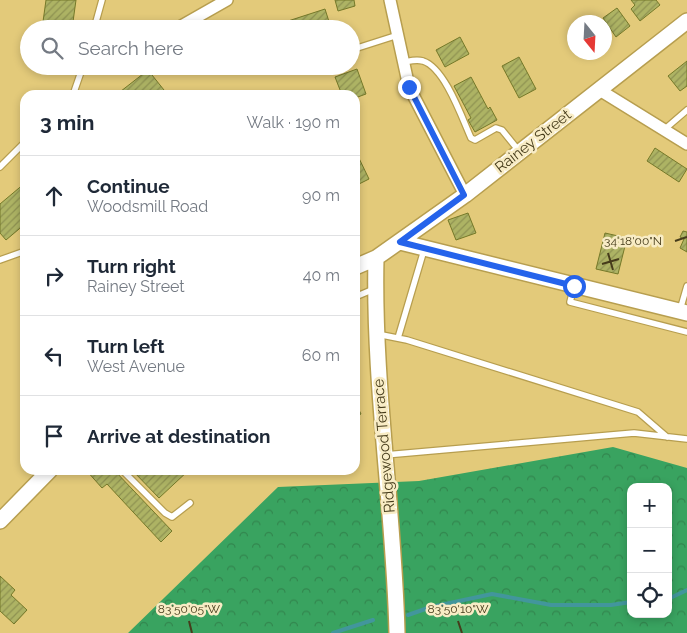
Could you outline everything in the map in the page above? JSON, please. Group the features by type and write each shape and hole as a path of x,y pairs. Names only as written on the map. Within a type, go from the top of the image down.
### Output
{"street":[{"path":"192,20 228,0"},
{"path":"390,0 409,87 464,195"},
{"name":"Rainey Street","path":"360,265 376,258 400,242 464,195 687,21"},
{"path":"598,89 687,144"},
{"path":"400,242 683,313"},
{"name":"Ridgewood Terrace","path":"376,258 377,370 396,578 397,633"},
{"path":"2,515 45,475"}],"lane":[{"path":"96,20 102,0"},
{"path":"360,47 398,35"},
{"path":"404,62 416,60 426,62 438,73 453,98 471,138 475,140 496,128 502,130 519,151"},
{"path":"75,90 81,75"},
{"path":"665,129 687,110"},
{"path":"0,167 20,147"},
{"path":"398,338 424,248"},
{"path":"0,260 20,253"},
{"path":"574,286 570,302 687,332"},
{"path":"683,313 687,286"},
{"path":"360,295 376,288"},
{"path":"376,334 398,338 638,412 667,437"},
{"path":"384,455 634,433 687,438"},
{"path":"127,475 165,513 172,517 190,502"}],"green space":[{"path":"613,447 687,468 687,633 128,633 278,487 419,481"}],"building":[{"path":"46,0 76,0 73,20 43,20"},
{"path":"335,0 354,0 355,6 338,11"},
{"path":"631,0 656,0 660,5 640,21 631,9 635,5"},
{"path":"617,8 630,26 616,37 612,31 612,15 607,15"},
{"path":"325,9 328,20 291,20"},
{"path":"460,37 469,54 445,67 436,50"},
{"path":"519,57 536,89 519,98 502,66"},
{"path":"687,61 687,86 680,91 668,76"},
{"path":"142,75 152,75 164,90 122,90"},
{"path":"340,75 359,75 366,94 360,96 360,90 340,90 335,77"},
{"path":"471,77 488,109 490,107 497,120 475,132 468,120 471,118 454,86"},
{"path":"655,148 687,169 679,182 647,161"},
{"path":"360,160 369,179 360,184"},
{"path":"20,187 20,228 6,240 0,233 0,204"},
{"path":"468,213 476,233 456,240 448,220"},
{"path":"683,231 687,232 687,252 680,248 684,239 680,237"},
{"path":"605,233 627,238 618,274 596,269"},
{"path":"90,475 119,475 172,531 161,542 107,484 102,488"},
{"path":"137,475 184,475 159,498"},
{"path":"0,576 15,590 11,595 27,610 14,624 0,611"}],"waterway":[{"path":"672,597 687,590"},
{"path":"408,615 431,607 492,594 551,605 611,605 627,603"},
{"path":"333,633 373,620"}],"route":[{"path":"409,87 464,195 400,242 574,286"}]}
